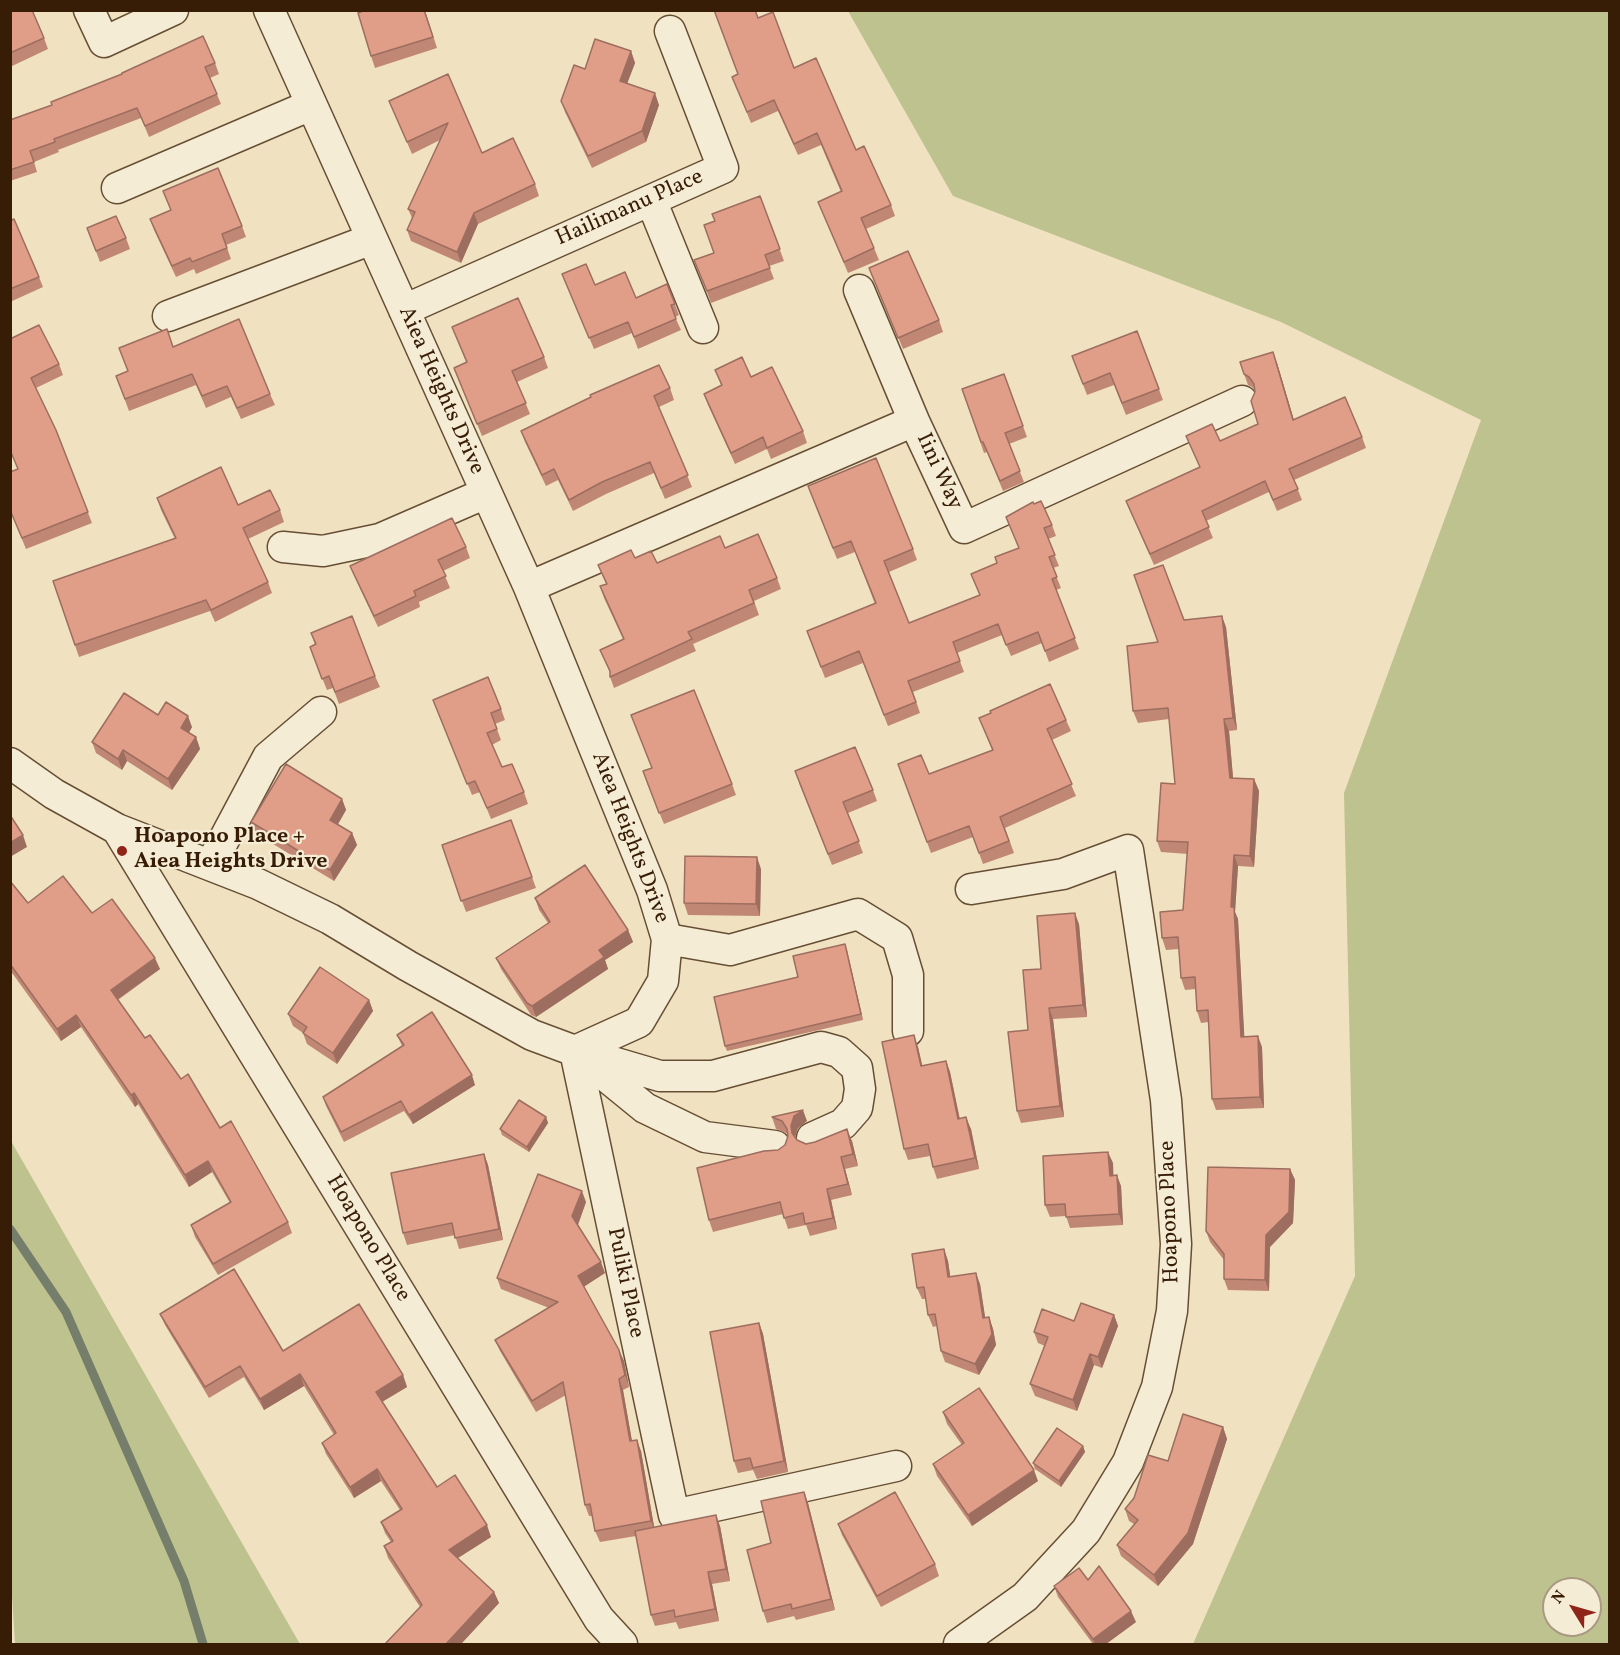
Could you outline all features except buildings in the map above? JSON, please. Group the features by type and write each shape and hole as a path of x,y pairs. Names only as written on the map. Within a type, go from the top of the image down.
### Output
{"street":[{"path":"89,10 104,42 172,10"},
{"name":"Aiea Heights Drive","path":"269,10 529,588 652,890 667,939 663,981 639,1022 575,1051"},
{"name":"Hailimanu Place","path":"404,310 723,168 670,31"},
{"path":"117,188 311,105"},
{"path":"651,200 704,328"},
{"path":"168,316 372,239"},
{"path":"858,290 914,421"},
{"name":"Iini Way","path":"529,588 914,421 964,528 1242,401"},
{"path":"283,547 323,551 380,539 486,493"},
{"path":"211,864 268,757 321,712"},
{"path":"10,763 54,794 117,829 258,884 330,919 408,966 532,1035 575,1051 660,1077 713,1076 822,1047 839,1052 857,1068 860,1089 857,1108 843,1124 812,1138"},
{"name":"Hoapono Place","path":"117,829 599,1619 622,1644"},
{"name":"Hoapono Place","path":"959,1644 1025,1597 1086,1531 1128,1462 1157,1387 1172,1311 1176,1244 1166,1100 1128,850 1063,874 971,889"},
{"path":"667,939 730,950 858,914 897,938 908,975 908,1031"},
{"path":"575,1051 645,1108 705,1137 775,1146"},
{"name":"Puliki Place","path":"575,1051 674,1515 896,1466"}],"green space":[{"path":"848,11 1609,11 1609,1644 1193,1644 1355,1276 1344,793 1481,420 1281,322 953,196"},
{"path":"10,1141 300,1644 15,1644 10,1563"}],"waterway":[{"path":"10,1229 66,1312 184,1581 203,1644"}],"place":[{"name":"Hoapono Place + Aiea Heights Drive","path":"122,851"}]}
